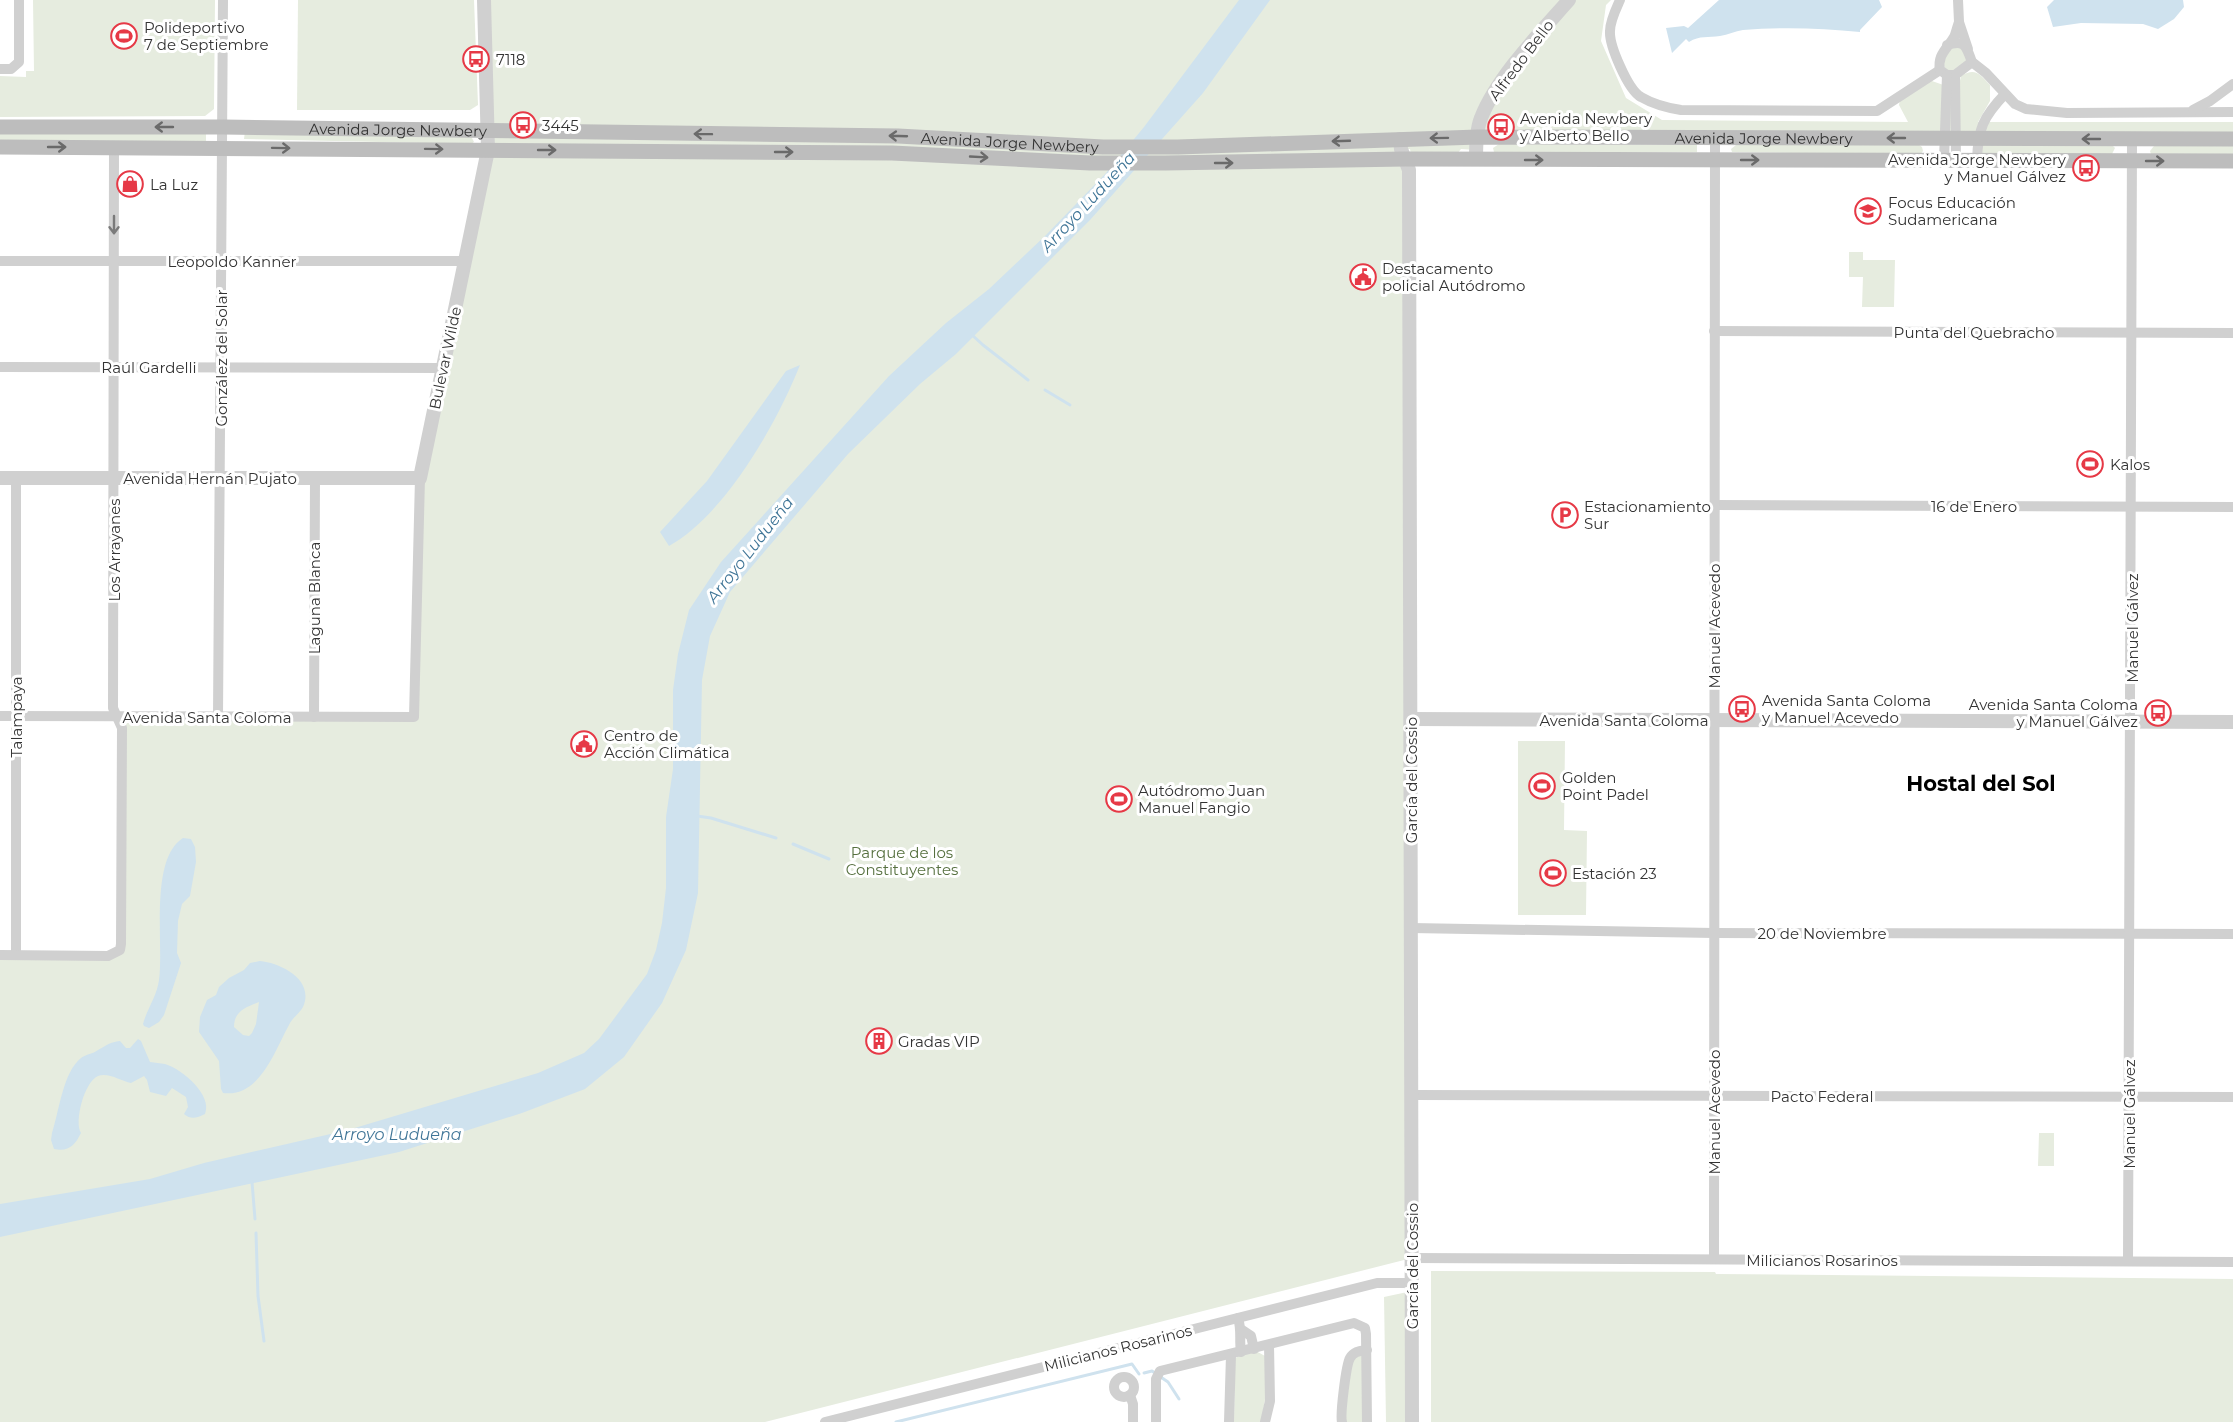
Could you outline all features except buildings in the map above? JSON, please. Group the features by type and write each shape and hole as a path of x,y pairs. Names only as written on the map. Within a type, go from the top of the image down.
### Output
{"main road":[{"name":"Avenida Jorge Newbery","path":"0,127 223,127 898,136 1103,147 1178,147 1478,137 2233,139"},
{"name":"Avenida Jorge Newbery","path":"0,147 892,153 1090,163 1405,159 2233,161"}],"street":[{"path":"0,69 11,69 19,62 20,0"},
{"name":"González del Solar","path":"218,717 223,0"},
{"name":"Bulevar Wilde","path":"414,717 420,478 488,150 484,0"},
{"name":"Alfredo Bello","path":"1476,159 1480,120 1496,88 1540,32 1569,0"},
{"path":"1620,0 1610,29 1610,40 1630,88 1640,97 1669,108 1681,110 1877,111 1972,62"},
{"path":"1958,0 1959,22 1972,62 1986,73 2015,104 2026,109 2067,113 2233,112"},
{"path":"1950,160 1947,73 1941,55 1955,36 1959,22"},
{"path":"1947,45 1956,42 1968,50"},
{"path":"2190,111 2210,101 2233,84"},
{"path":"1977,160 1977,138 1982,122 2005,94"},
{"name":"Manuel Acevedo","path":"1714,1259 1715,137"},
{"name":"García del Cossio","path":"1400,139 1401,149 1409,170 1412,1422"},
{"name":"Manuel Gálvez","path":"2128,1261 2132,139"},
{"name":"Los Arrayanes","path":"16,955 108,956 120,950 122,937 122,728 113,708 114,147"},
{"name":"Leopoldo Kanner","path":"0,261 464,261"},
{"name":"Punta del Quebracho","path":"1714,331 2233,333"},
{"name":"Raúl Gardelli","path":"0,367 442,368"},
{"name":"Avenida Hernán Pujato","path":"0,478 420,478"},
{"name":"Talampaya","path":"16,478 16,955"},
{"name":"Laguna Blanca","path":"314,717 315,478"},
{"name":"16 de Enero","path":"1714,505 2233,507"},
{"name":"Avenida Santa Coloma","path":"0,716 414,717"},
{"name":"Avenida Santa Coloma","path":"1411,719 2233,722"},
{"name":"20 de Noviembre","path":"1411,928 1714,933 2233,934"},
{"path":"0,955 16,955"},
{"name":"Pacto Federal","path":"1412,1095 2233,1097"},
{"name":"Milicianos Rosarinos","path":"1412,1258 2233,1262"},
{"name":"Milicianos Rosarinos","path":"825,1422 1377,1283 1412,1283"},
{"path":"1229,1422 1236,1353 1242,1330 1238,1318"},
{"path":"1156,1422 1156,1379 1160,1371 1269,1346 1354,1323 1365,1328 1367,1422"},
{"path":"1242,1330 1251,1336 1254,1349"},
{"path":"1265,1422 1270,1401 1269,1346"},
{"path":"1342,1422 1350,1357 1357,1351 1367,1350"},
{"path":"1130,1395 1133,1404 1133,1422"}],"green space":[{"path":"33,0 215,0 214,109 205,116 0,117 0,76 26,77 26,71 34,71"},
{"path":"298,0 474,0 478,105 470,110 297,110"},
{"name":"Parque de los Constituyentes","path":"484,0 1611,0 1606,5 1601,41 1626,98 1662,120 1908,122 1899,105 1900,100 1929,80 1958,90 1961,76 1974,72 1990,85 1990,101 1978,122 2233,122 2233,139 1478,137 1476,150 1461,149 1457,154 1411,154 1410,149 1401,149 1409,170 1412,1258 765,1422 0,1422 0,955 108,956 120,950 117,717 414,717 420,478 488,150"},
{"path":"1956,42 1972,62 1947,75 1941,55"},
{"path":"245,131 471,136 474,142 471,144 244,139"},
{"path":"0,132 206,132 206,141 0,141"},
{"path":"1499,144 1697,145 1697,152 1494,152 1493,148"},
{"path":"1978,144 2112,145 2115,148 2111,156 1978,155"},
{"path":"1736,145 1919,145 1923,151 1920,155 1732,152 1731,149"},
{"path":"2154,146 2233,146 2233,156 2151,154 2150,151"},
{"path":"1849,252 1863,252 1863,260 1895,260 1894,307 1862,307 1863,277 1849,277"},
{"path":"1518,741 1565,741 1564,830 1587,831 1586,915 1518,915"},
{"path":"2039,1133 2054,1133 2054,1166 2038,1166"},
{"path":"1431,1271 1715,1272 1716,1274 2233,1279 2233,1422 1431,1422"},
{"path":"1412,1291 1412,1422 1386,1422 1384,1297"},
{"path":"1256,1351 1265,1356 1267,1389 1261,1422 1234,1422 1235,1359"},
{"path":"1363,1353 1362,1422 1345,1422 1350,1368 1354,1357"}],"water":[{"name":"Arroyo Ludueña","path":"1239,0 1270,0 1203,93 1090,220 956,354 920,384 848,454 730,592 710,636 702,680 698,893 686,950 662,1003 624,1057 585,1089 522,1113 399,1152 0,1237 0,1204 150,1179 204,1163 348,1130 538,1073 584,1053 599,1039 647,974 656,950 662,923 666,888 666,817 673,769 673,690 678,654 689,610 721,562 889,376 946,323 989,289 1106,173 1144,127"},
{"path":"1719,0 1879,0 1882,7 1860,32 1801,28 1743,30 1689,42 1686,39 1672,53 1666,28 1684,26 1688,28"},
{"path":"2054,0 2183,0 2184,7 2174,19 2158,29 2143,24 2081,23 2053,27 2047,7"},
{"path":"800,365 778,413 747,466 710,513 690,532 669,546 660,532 707,481 786,371"},
{"path":"183,838 191,839 195,847 196,862 190,896 182,904 178,921 177,953 181,963 164,1015 159,1022 149,1028 143,1024 159,980 162,883 172,849"},
{"path":"268,962 294,975 304,989 303,1007 290,1022 272,1059 256,1080 247,1088 236,1093 223,1093 219,1061 199,1032 200,1017 207,1000 216,995 219,987 229,978 244,970 250,963","holes":["259,1002 256,1024 249,1036 243,1035 234,1027 238,1013"]},
{"path":"138,1039 150,1062 165,1064 180,1071 194,1084 205,1099 205,1114 194,1118 187,1116 184,1114 188,1107 186,1097 172,1088 166,1096 150,1092 144,1076 131,1083 102,1075 88,1086 80,1112 81,1133 76,1141 71,1147 54,1149 51,1140 52,1133 62,1093 75,1064 83,1057 111,1043 120,1041 126,1048 130,1048"}],"waterway":[{"path":"971,334 1028,380"},
{"path":"1045,390 1070,405"},
{"path":"697,816 711,818 776,838"},
{"path":"793,844 829,859"},
{"path":"252,1182 255,1219"},
{"path":"256,1233 258,1296 264,1341"},
{"path":"896,1422 1132,1364 1139,1374"},
{"path":"1144,1373 1152,1371 1168,1382 1179,1399"}],"place":[{"name":"Polideportivo 7 de Septiembre","path":"124,36"},
{"name":"7118","path":"476,59"},
{"name":"3445","path":"523,125"},
{"name":"Avenida Newbery y Alberto Bello","path":"1501,127"},
{"name":"Avenida Jorge Newbery y Manuel Gálvez","path":"2086,168"},
{"name":"La Luz","path":"130,184"},
{"name":"Focus Educación Sudamericana","path":"1868,211"},
{"name":"Destacamento policial Autódromo","path":"1363,277"},
{"name":"Kalos","path":"2090,464"},
{"name":"Estacionamiento Sur","path":"1565,515"},
{"name":"Avenida Santa Coloma y Manuel Acevedo","path":"1742,709"},
{"name":"Avenida Santa Coloma y Manuel Gálvez","path":"2158,713"},
{"name":"Centro de Acción Climática","path":"584,744"},
{"name":"Golden Point Padel","path":"1542,786"},
{"name":"Autódromo Juan Manuel Fangio","path":"1119,799"},
{"name":"Estación 23","path":"1553,873"},
{"name":"Gradas VIP","path":"879,1041"}],"district":[{"name":"Hostal del Sol","path":"1981,783"}]}
